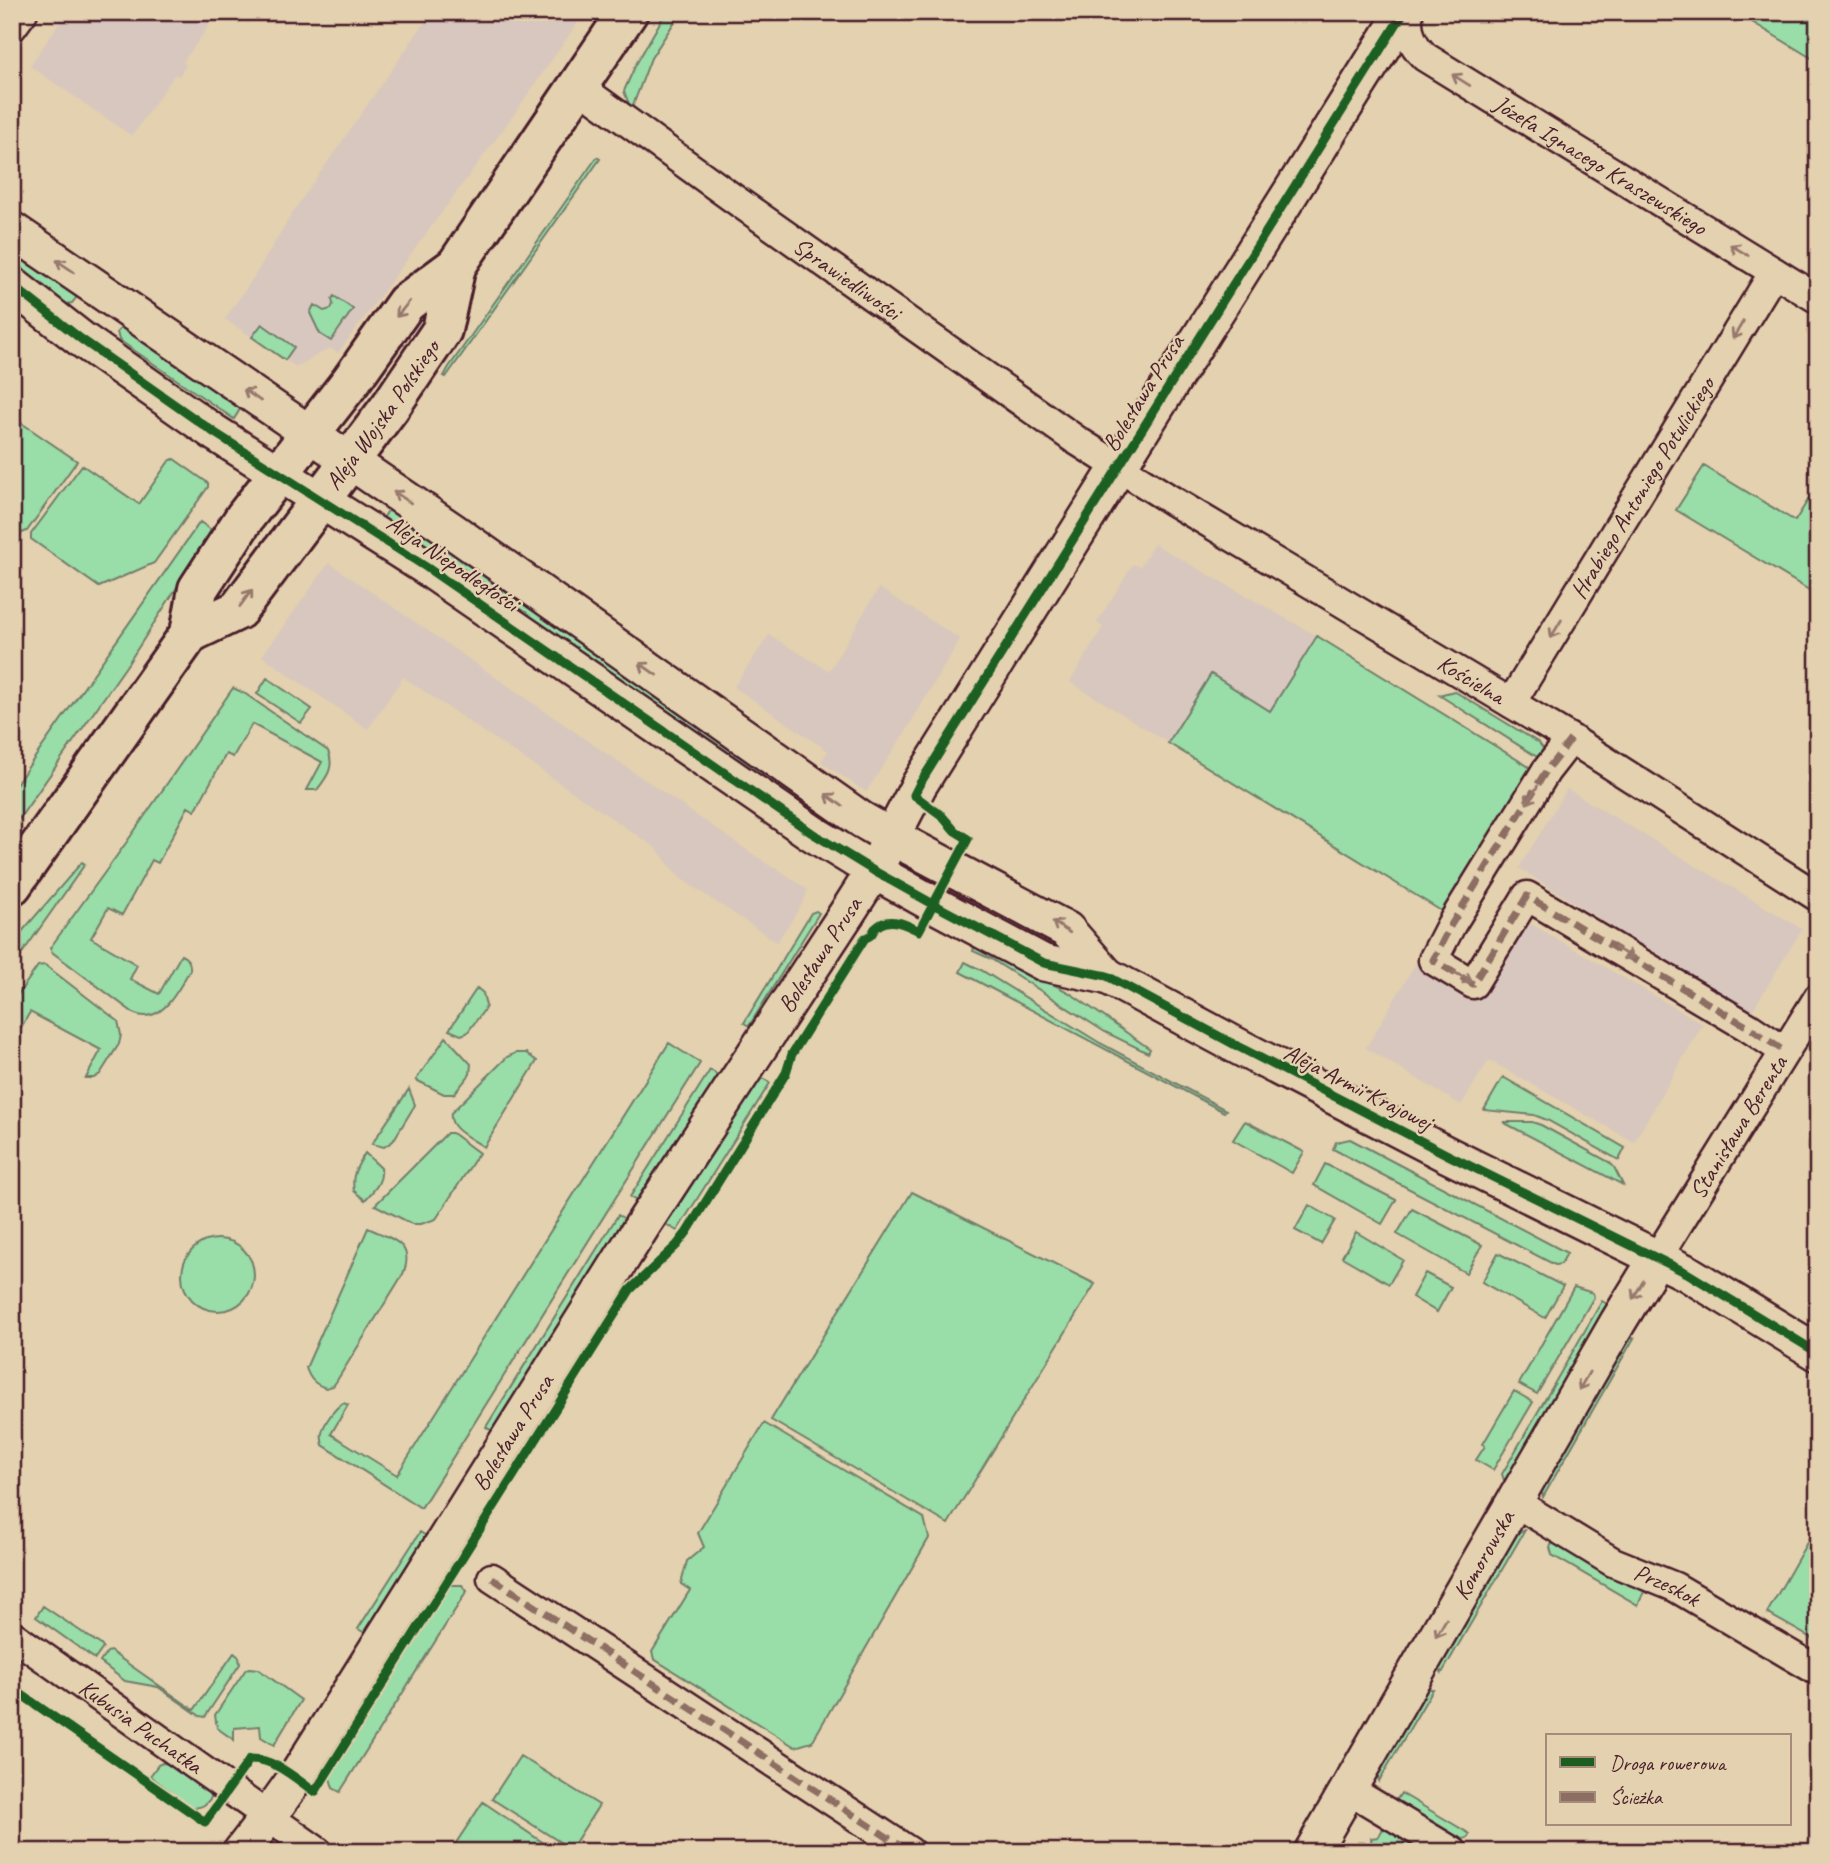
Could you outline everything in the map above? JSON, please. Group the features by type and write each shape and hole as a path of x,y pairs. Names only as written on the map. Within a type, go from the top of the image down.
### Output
{"main road":[{"name":"Aleja Wojska Polskiego","path":"12,885 190,633 198,589 245,517 359,369 406,303 456,266 628,12"},
{"name":"Aleja Wojska Polskiego","path":"190,633 238,610 390,407 442,330 456,266"}],"street":[{"path":"12,27 23,12"},
{"name":"Józefa Ignacego Kraszewskiego","path":"1406,12 1410,37 1425,57 1818,299"},
{"name":"Bolesława Prusa","path":"241,1852 298,1775 644,1223 874,871 919,785 1406,12"},
{"name":"Sprawiedliwości","path":"578,86 1118,468"},
{"name":"Aleja Niepodległości","path":"12,230 465,540 834,801 891,837"},
{"name":"Hrabiego Antoniego Potulickiego","path":"1511,703 1774,272"},
{"name":"Aleja Niepodległości","path":"12,285 81,339 215,433 426,567 812,833 874,871"},
{"path":"81,339 112,298"},
{"name":"Kościelna","path":"1118,468 1571,739 1818,897"},
{"path":"1571,739 1546,771 1451,925 1433,960 1473,984 1527,896 1784,1051"},
{"name":"Aleja Armii Krajowej","path":"891,837 1067,930 1107,976"},
{"name":"Aleja Armii Krajowej","path":"874,871 1044,963 1107,976 1448,1156 1696,1278 1818,1353"},
{"name":"Stanisława Berenta","path":"1657,1258 1818,998"},
{"name":"Komorowska","path":"1312,1852 1657,1258"},
{"name":"Przeskok","path":"1512,1505 1526,1509 1613,1562 1675,1587 1818,1671"},
{"path":"492,1578 910,1852"},
{"name":"Kubusia Puchatka","path":"12,1636 317,1852"},
{"path":"1348,1789 1452,1852"}],"shaded area":[{"path":"67,12 219,12 183,62 186,65 179,76 175,74 132,136 30,66"},
{"path":"432,12 585,12 512,117 338,353 330,348 296,367 225,319 293,212"},
{"path":"1154,544 1317,636 1534,770 1443,912 1070,682 1103,627 1097,623 1133,564 1140,567"},
{"path":"329,563 808,890 777,942 680,878 656,848 403,677 368,729 262,656"},
{"path":"879,588 960,639 866,792 821,762 828,751 734,687 769,635 829,671"},
{"path":"1567,789 1802,929 1751,1013 1519,868"},
{"path":"1526,921 1703,1024 1634,1142 1489,1060 1461,1105 1366,1048 1416,963 1478,1000"}],"green space":[{"path":"666,12 681,12 651,58 632,108 624,91"},
{"path":"1737,12 1818,12 1818,62 1747,19"},
{"path":"597,157 600,159 446,377 444,376 449,367"},
{"path":"12,248 76,293 72,303 66,304 12,267"},
{"path":"334,296 353,309 331,341 320,334 310,313 314,305 324,311 331,309"},
{"path":"262,324 294,347 285,360 252,337"},
{"path":"126,327 242,406 234,419 119,340 117,332"},
{"path":"17,420 77,461 27,531 22,533 12,526 12,426"},
{"path":"174,459 208,483 208,487 154,563 99,587 31,539 31,534 82,465 139,504 169,461"},
{"path":"1704,466 1795,521 1818,484 1818,587 1814,593 1676,510"},
{"path":"391,506 819,808 814,815 382,520"},
{"path":"200,522 213,531 129,662 12,829 12,790"},
{"path":"1317,636 1534,770 1443,912 1168,743 1211,674 1270,711"},
{"path":"267,678 312,709 301,723 257,694"},
{"path":"233,688 328,751 331,762 329,772 317,790 307,790 322,762 252,724 233,757 226,754 195,811 188,807 158,863 152,860 122,915 108,908 91,938 137,965 130,979 159,994 181,955 188,961 190,970 162,1010 145,1016 135,1014 50,948"},
{"path":"1454,691 1539,743 1544,750 1542,760 1439,695"},
{"path":"82,862 85,864 16,962 12,960 12,943"},
{"path":"811,913 819,913 749,1026 744,1023"},
{"path":"980,946 1070,993 1150,1049 1148,1053 1105,1032 991,959 973,951"},
{"path":"965,962 1100,1043 1226,1110 1224,1112 960,972"},
{"path":"45,965 118,1021 121,1035 119,1044 100,1074 94,1078 86,1078 101,1050 30,1012 12,1043 12,1003 38,966"},
{"path":"477,988 483,993 486,1006 484,1010 467,1033 461,1035 449,1030"},
{"path":"446,1037 471,1064 470,1074 454,1094 444,1094 416,1080"},
{"path":"669,1043 700,1063 421,1508 323,1445 325,1425 344,1403 348,1405 331,1434 397,1475"},
{"path":"515,1053 526,1053 537,1061 484,1147 453,1124 451,1113 507,1057"},
{"path":"710,1070 717,1077 638,1202 630,1197"},
{"path":"758,1075 770,1083 677,1231 664,1223"},
{"path":"1503,1077 1625,1148 1619,1160 1534,1115 1484,1110"},
{"path":"409,1089 415,1105 393,1141 384,1147 372,1144"},
{"path":"1245,1121 1304,1152 1292,1173 1233,1140"},
{"path":"1503,1122 1532,1122 1541,1125 1609,1162 1623,1185"},
{"path":"447,1133 452,1133 479,1153 436,1219 412,1224 375,1205"},
{"path":"1350,1139 1567,1253 1561,1264 1555,1265 1333,1149 1336,1142"},
{"path":"365,1153 381,1168 381,1177 365,1200 354,1191 353,1180"},
{"path":"1325,1164 1396,1200 1382,1224 1314,1185"},
{"path":"912,1192 1095,1284 948,1524 771,1420"},
{"path":"1309,1205 1335,1220 1321,1244 1295,1230"},
{"path":"1412,1209 1482,1245 1466,1273 1397,1234"},
{"path":"618,1215 627,1220 494,1432 486,1427"},
{"path":"368,1228 399,1244 404,1249 406,1264 403,1274 336,1382 326,1388 313,1381 306,1368"},
{"path":"1356,1232 1403,1260 1389,1284 1342,1257"},
{"path":"218,1239 238,1245 248,1255 254,1275 248,1295 238,1305 218,1311 198,1305 188,1295 182,1275 188,1255 198,1245"},
{"path":"1498,1253 1563,1286 1545,1318 1482,1282"},
{"path":"1425,1273 1451,1287 1437,1312 1412,1297"},
{"path":"1574,1287 1593,1293 1594,1297 1537,1394 1519,1384"},
{"path":"1602,1301 1609,1305 1508,1478 1504,1480 1502,1474"},
{"path":"1634,1338 1543,1497 1541,1489 1624,1339"},
{"path":"1514,1391 1533,1402 1493,1470 1476,1460"},
{"path":"764,1423 924,1518 929,1538 812,1742 795,1747 654,1659 652,1652 690,1590 681,1584 687,1561 704,1547 698,1533"},
{"path":"1818,1523 1818,1642 1767,1613"},
{"path":"1525,1530 1442,1673 1437,1664 1516,1533"},
{"path":"420,1532 428,1537 367,1634 358,1629"},
{"path":"1555,1539 1642,1585 1644,1592 1638,1605 1552,1555 1550,1547"},
{"path":"451,1585 462,1585 467,1591 340,1792 333,1788 330,1778"},
{"path":"43,1606 101,1645 103,1648 95,1659 36,1617"},
{"path":"110,1651 194,1710 234,1653 239,1657 240,1664 205,1717 200,1716 158,1687 125,1681 100,1662"},
{"path":"249,1668 258,1669 301,1700 274,1745 261,1737 260,1726 234,1728 234,1740 217,1728 215,1715"},
{"path":"1422,1689 1433,1689 1379,1781 1377,1771"},
{"path":"520,1756 599,1805 571,1849 492,1799"},
{"path":"162,1763 169,1764 213,1795 204,1805 191,1807 150,1776"},
{"path":"1401,1793 1470,1834 1460,1840 1396,1801"},
{"path":"483,1802 557,1852 450,1852"},
{"path":"1384,1827 1424,1852 1384,1852 1372,1845 1371,1838 1378,1837"}],"marked path":[{"path":"1571,739 1546,771 1451,925 1433,960 1473,984 1527,896 1784,1051"},
{"path":"492,1578 910,1852"}],"cycle path":[{"path":"12,1688 205,1822 250,1759 276,1766 315,1792 630,1290 687,1232 786,1073 792,1054 865,938 871,936 878,926 888,922 899,922 919,931 968,839 914,795 919,785 1404,12"},
{"path":"12,285 81,339 215,433 426,567 812,833 874,871 1044,963 1107,976 1448,1155 1687,1273 1818,1353"}]}
